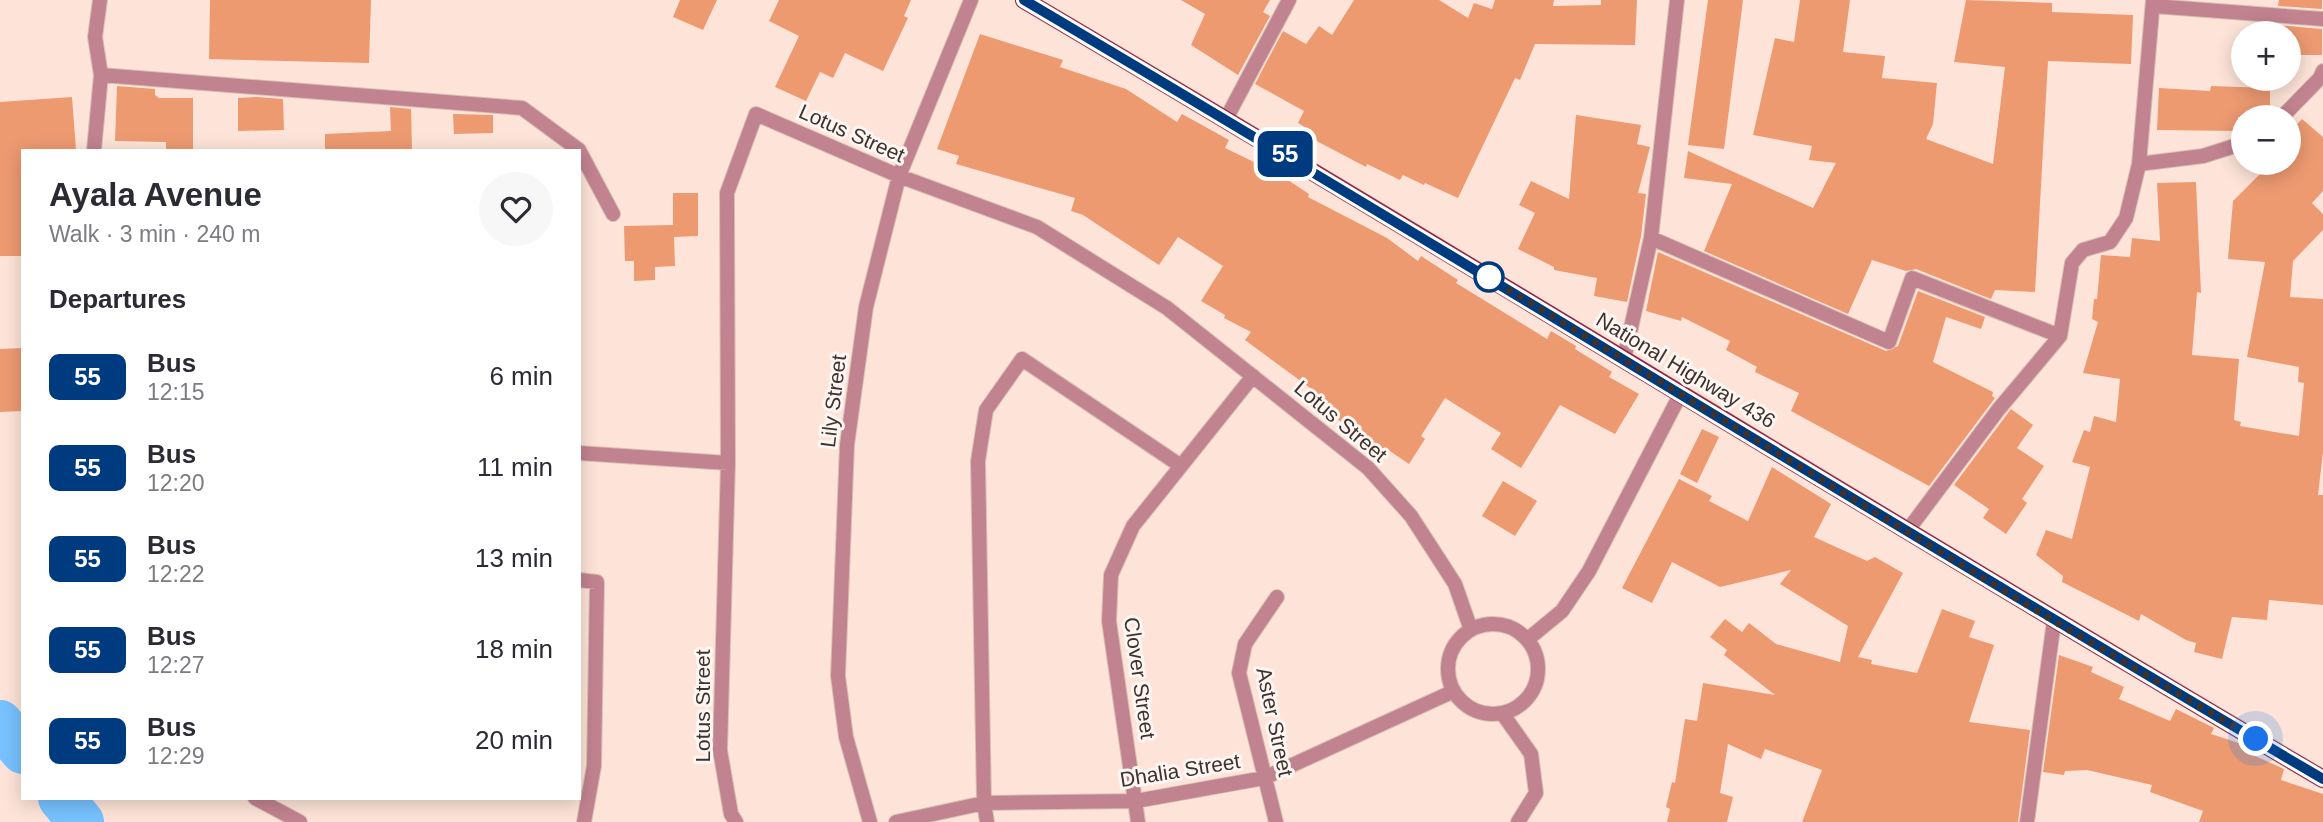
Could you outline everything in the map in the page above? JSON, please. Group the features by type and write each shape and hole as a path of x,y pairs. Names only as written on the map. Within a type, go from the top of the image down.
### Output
{"main road":[{"name":"National Highway 436","path":"1024,0 1681,393 2054,621 2323,779"}],"street":[{"path":"94,149 101,75 95,37 100,0"},
{"name":"Lily Street","path":"870,822 846,737 838,676 847,445 866,307 899,176 971,0"},
{"path":"1226,119 1289,0"},
{"path":"1624,359 1651,237 1677,0"},
{"path":"1908,530 1998,410 2060,336 2072,263 2083,250 2110,242 2126,218 2139,164 2153,3 2323,19"},
{"path":"2294,105 2320,78 2323,71"},
{"path":"101,75 522,108 578,149"},
{"name":"Lotus Street","path":"736,822 731,814 720,750 727,463 727,193 756,114 899,176 1037,227 1167,308 1368,468 1410,516 1455,584 1471,630"},
{"path":"2139,164 2203,156 2231,147"},
{"path":"581,154 612,215"},
{"path":"1651,237 1889,342 1912,278 2060,336"},
{"path":"987,822 984,803 978,461 986,410 1022,359 1181,466"},
{"name":"Clover Street","path":"1138,822 1109,621 1111,575 1133,526 1253,376"},
{"path":"1528,639 1562,611 1589,571 1681,393"},
{"path":"581,453 727,463"},
{"path":"581,580 597,582 594,766 584,822"},
{"name":"Aster Street","path":"1276,822 1239,673 1245,644 1277,597"},
{"path":"2027,822 2054,621"},
{"path":"1485,624 1501,624 1516,629 1528,639 1536,653 1539,668 1536,684 1529,697 1517,707 1502,713 1475,710 1454,691 1449,671 1452,651 1471,630 1485,624"},
{"name":"Dhalia Street","path":"895,822 984,803 1136,801 1265,778 1454,691"},
{"path":"1502,713 1531,754 1536,793 1518,822"},
{"path":"259,800 300,822"}],"building":[{"path":"210,0 371,0 369,63 209,59"},
{"path":"680,0 717,0 703,30 673,17"},
{"path":"779,0 911,0 904,16 908,18 883,71 845,53 833,78 820,72 806,101 775,87 799,36 769,21"},
{"path":"1181,0 1270,0 1263,12 1270,16 1238,75 1191,45 1205,14"},
{"path":"1354,0 1439,0 1468,18 1474,3 1492,9 1495,0 1554,0 1553,6 1601,5 1601,0 1637,0 1635,45 1535,44 1520,80 1515,78 1458,198 1403,175 1400,180 1367,164 1366,167 1309,137 1311,131 1298,123 1304,111 1255,84 1283,31 1306,44 1319,26 1332,35"},
{"path":"1708,0 1743,0 1724,149 1688,145"},
{"path":"1800,0 1850,0 1843,52 1885,56 1882,78 1937,83 1933,124 1926,139 1993,164 2005,67 1954,62 1966,0 2052,3 2052,12 2133,15 2131,64 2048,61 2035,292 1995,290 1991,299 1916,269 1906,271 1872,260 1848,314 1704,251 1732,184 1684,178 1688,151 1813,208 1836,163 1809,160 1812,146 1753,135 1775,38 1794,42"},
{"path":"2279,0 2322,0 2322,9 2278,6"},
{"path":"2301,27 2322,29 2322,55 2301,55"},
{"path":"980,34 1063,60 1060,67 1126,89 1177,122 1182,114 1229,140 1225,148 1279,174 1309,194 1308,197 1387,238 1418,261 1421,256 1458,280 1456,283 1547,339 1551,331 1576,346 1575,349 1612,372 1609,377 1639,394 1615,434 1560,405 1521,468 1491,449 1501,433 1445,398 1421,436 1425,439 1409,464 1387,449 1384,455 1365,444 1314,397 1317,393 1245,340 1251,332 1224,318 1225,315 1201,301 1223,266 1178,237 1159,265 1083,215 1071,211 1075,198 956,164 959,156 937,149"},
{"path":"117,86 155,89 155,95 159,98 193,98 193,149 166,149 166,142 115,141"},
{"path":"2211,86 2231,87 2231,91 2270,91 2270,105 2231,105 2231,131 2157,130 2159,88 2210,91"},
{"path":"72,97 76,149 21,149 21,256 0,256 0,102"},
{"path":"238,98 283,99 284,130 238,131"},
{"path":"390,107 411,109 412,149 325,149 325,134 391,131"},
{"path":"453,114 493,115 493,133 454,134"},
{"path":"1576,115 1641,125 1637,144 1650,147 1638,193 1646,194 1641,236 1627,302 1594,296 1597,278 1554,270 1554,267 1518,249 1535,213 1519,205 1531,181 1569,199"},
{"path":"2301,120 2323,137 2323,191 2312,203 2323,214 2323,230 2293,261 2290,297 2323,299 2323,452 2318,495 2323,495 2323,605 2269,600 2267,620 2232,617 2222,659 2194,652 2196,643 2141,614 2139,621 2062,582 2063,576 2036,555 2046,530 2072,539 2090,467 2072,462 2084,430 2090,432 2094,416 2116,422 2120,379 2083,373 2098,322 2092,319 2094,299 2097,299 2101,255 2130,257 2132,238 2160,241 2157,183 2196,182 2201,293 2197,292 2192,355 2239,359 2234,420 2241,422 2240,426 2299,436 2304,383 2298,382 2299,367 2247,357 2265,262 2228,259 2233,201 2259,175 2301,175"},
{"path":"673,193 698,193 698,236 674,237 675,266 655,267 655,280 634,281 634,261 625,261 624,226 673,225"},
{"path":"1658,252 1886,351 1898,346 1918,291 1985,317 1981,329 1946,317 1933,362 1993,392 1992,396 1995,398 1929,486 1791,411 1799,393 1755,372 1757,367 1726,350 1730,341 1682,317 1681,321 1646,311"},
{"path":"21,348 21,411 0,412 0,349"},
{"path":"2011,409 2033,425 2017,448 2044,466 2022,499 2027,503 2006,534 1983,518 1989,509 1954,485"},
{"path":"1702,429 1719,437 1697,483 1680,474"},
{"path":"1772,467 1831,504 1814,537 1867,561 1875,557 1903,573 1858,657 1872,660 1871,664 1917,673 1942,609 1975,621 1969,637 1994,645 1969,722 2030,730 2018,822 1802,822 1822,770 1765,749 1761,759 1728,744 1720,793 1733,797 1727,822 1667,822 1670,809 1666,807 1672,782 1675,783 1685,719 1697,721 1703,683 1775,695 1724,655 1727,650 1710,637 1725,619 1742,632 1749,623 1776,644 1840,662 1848,626 1780,584 1791,570 1720,587 1672,562 1652,603 1622,588 1679,479 1712,496 1709,501 1748,521"},
{"path":"1503,481 1537,501 1515,536 1482,516"},
{"path":"2059,655 2093,667 2091,672 2124,687 2119,699 2170,721 2176,709 2214,728 2211,734 2242,744 2254,751 2253,755 2284,769 2281,780 2323,794 2323,822 2199,822 2203,811 2150,792 2152,785 2087,770 2065,771 2064,775 2043,772"}],"waterway":[{"path":"0,723 21,749"},
{"path":"63,800 81,822"}],"bus line":[{"name":"55","path":"1024,0 1653,374 2054,621 2323,779"}],"route":[{"path":"1489,277 1483,274 1653,374 2054,621 2256,739"}]}
